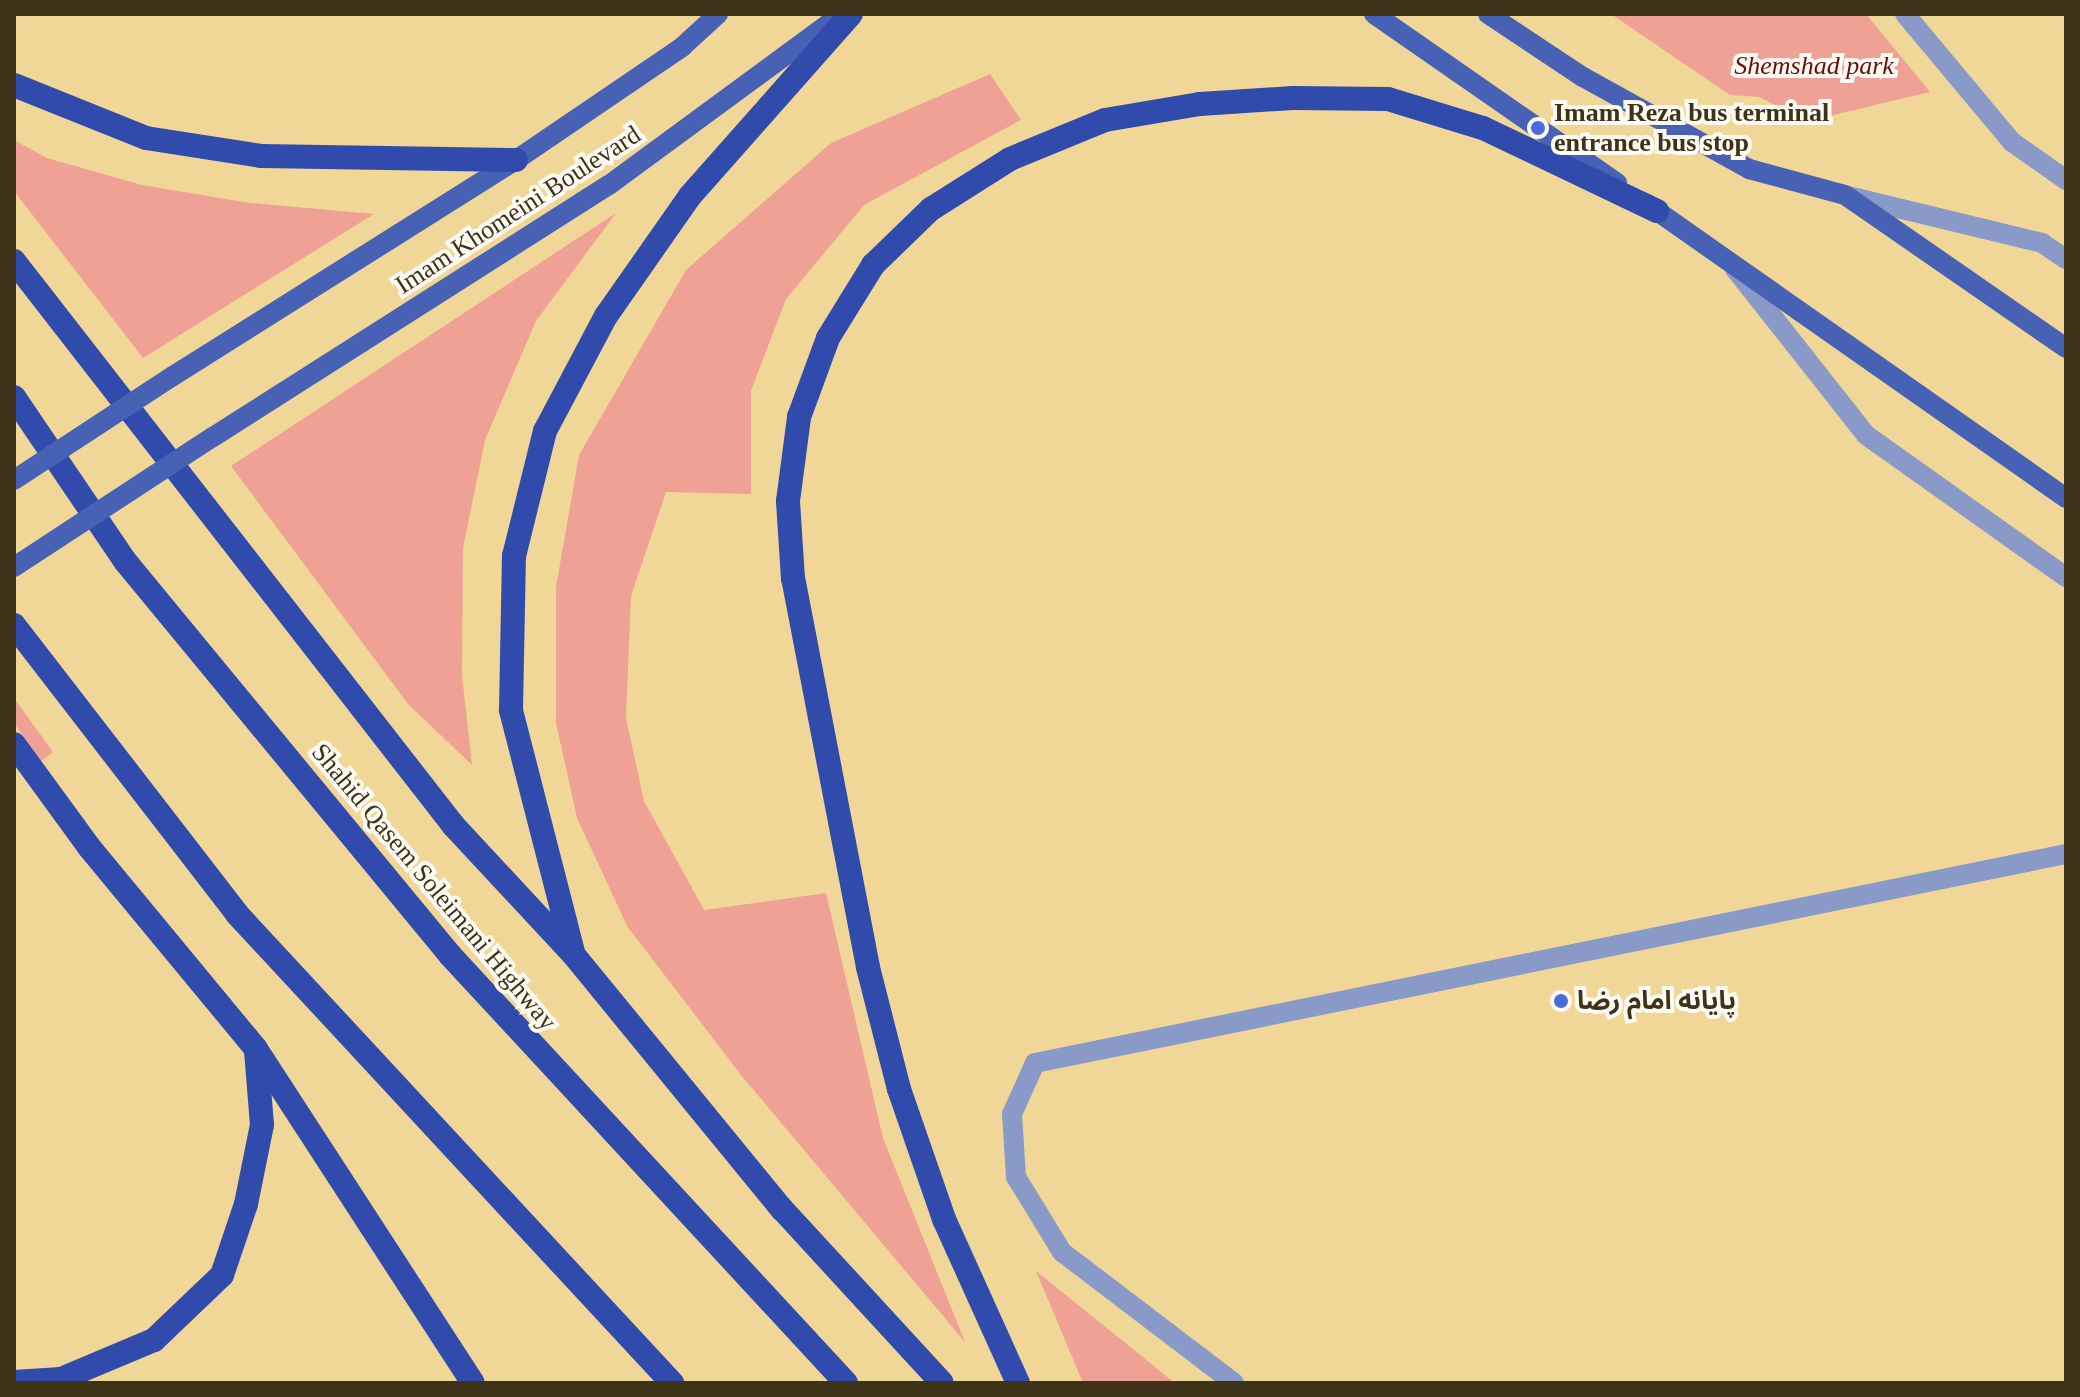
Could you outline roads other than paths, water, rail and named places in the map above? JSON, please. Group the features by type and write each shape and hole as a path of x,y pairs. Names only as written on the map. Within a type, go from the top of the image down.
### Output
{"highway":[{"path":"573,954 511,710 514,556 545,431 606,316 690,196 851,14"},
{"path":"14,85 146,138 261,156 516,160"},
{"path":"1018,1383 944,1219 899,1089 868,967 793,579 788,501 799,417 828,338 873,265 931,209 1010,159 1105,120 1200,104 1293,98 1388,99 1483,128 1657,211"},
{"path":"14,261 453,825 573,954 782,1209 942,1383"},
{"name":"Shahid Qasem Soleimani Highway","path":"14,397 125,561 450,955 846,1383"},
{"path":"14,625 237,914 672,1383"},
{"path":"14,744 89,847 256,1049 473,1383"},
{"path":"14,1382 61,1379 154,1340 222,1275 246,1204 262,1125 256,1049"}],"main road":[{"name":"Imam Khomeini Boulevard","path":"14,480 516,160 682,47 718,14"},
{"name":"Imam Khomeini Boulevard","path":"14,567 609,185 842,14"},
{"path":"1374,14 2066,498"},
{"path":"1488,14 1583,77 1749,169 1845,195 2066,348"}],"street":[{"path":"1905,14 2012,142 2066,180"},
{"path":"1845,195 2042,243 2066,259"},
{"path":"1730,263 1866,435 2066,577"},
{"path":"1234,1383 1062,1252 1016,1177 1012,1114 1035,1063 2066,854"}],"place":[{"name":"Imam Reza bus terminal entrance bus stop","path":"1538,128"},
{"name":"پایانه امام رضا","path":"1561,1001"}],"park label":[{"name":"Shemshad park","path":"1814,66"}]}
